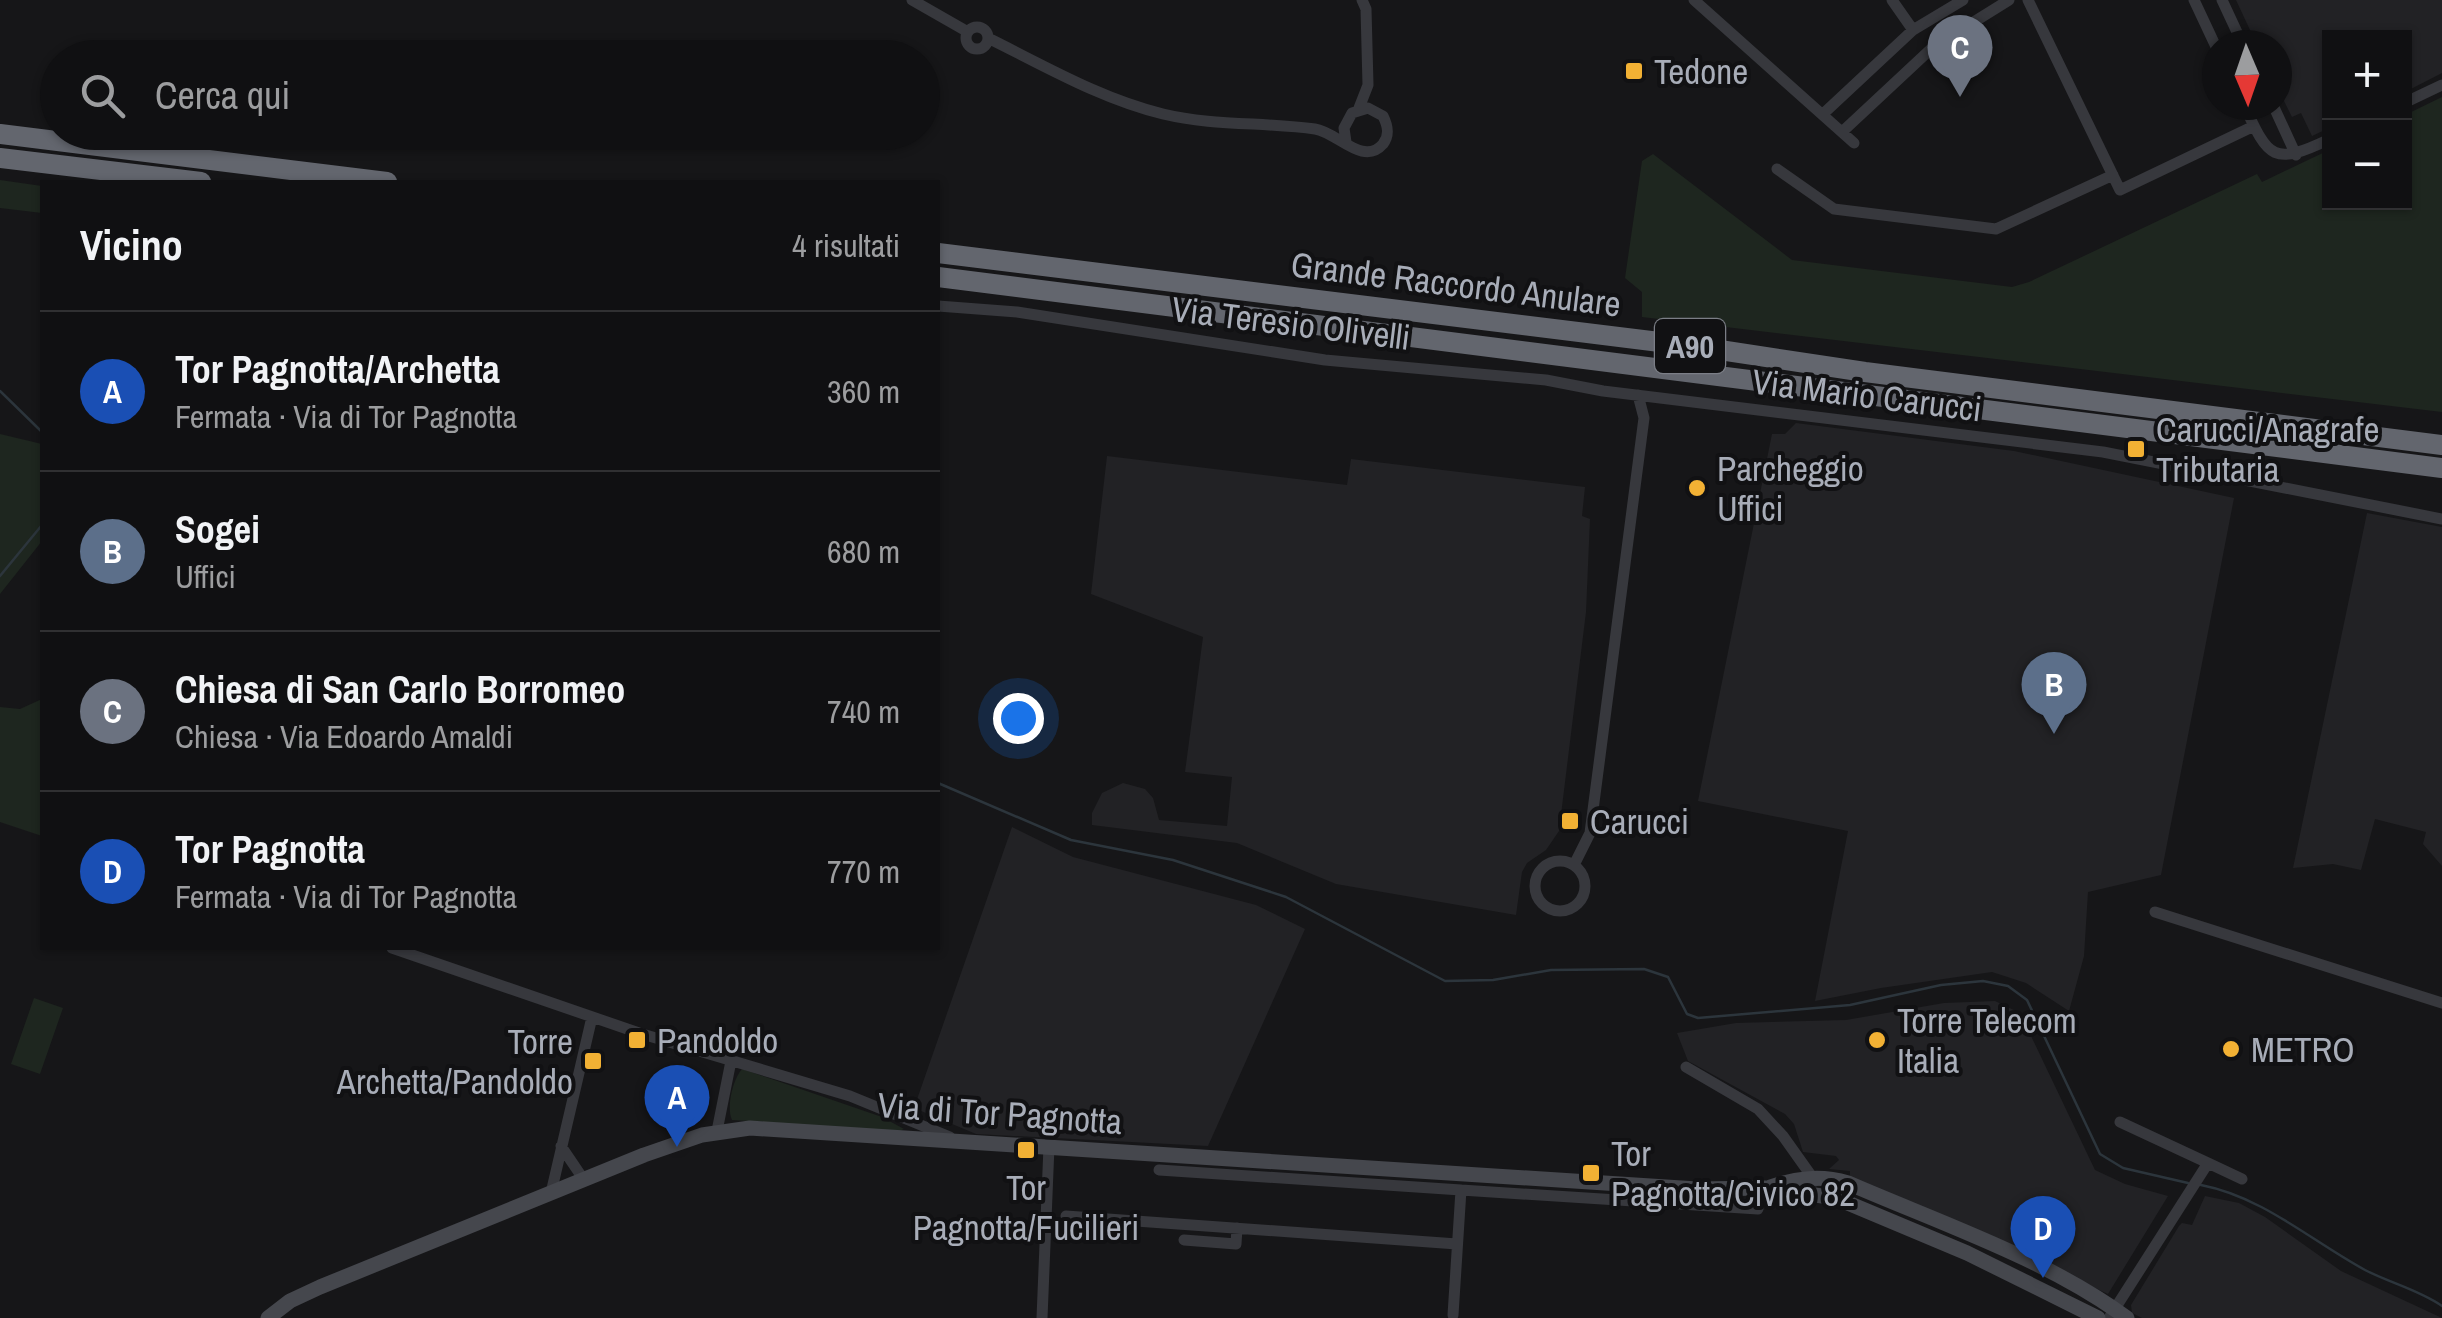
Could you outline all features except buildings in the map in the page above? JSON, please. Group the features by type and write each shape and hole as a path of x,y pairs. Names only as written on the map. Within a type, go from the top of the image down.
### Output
{"highway":[{"path":"0,134 40,139"},
{"path":"129,150 371,180"},
{"path":"0,158 184,180"},
{"name":"Grande Raccordo Anulare","path":"940,253 2442,444"},
{"name":"Grande Raccordo Anulare","path":"940,276 2442,468"},
{"path":"2353,433 2442,430"},
{"path":"2315,452 2442,481"}],"street":[{"path":"912,0 968,32 981,28 987,42 1100,94 1166,114 1319,129 1363,152 1380,147 1388,132 1368,85 1366,3"},
{"path":"1694,0 1854,143"},
{"path":"1892,0 1913,30"},
{"path":"1823,114 1913,30 1963,0"},
{"path":"1842,132 1932,48 2009,0"},
{"path":"2028,0 2120,190 2254,126"},
{"path":"2194,0 2208,30"},
{"path":"2222,0 2235,30"},
{"path":"1319,129 1346,119 1359,108 1368,85"},
{"path":"2412,99 2442,85"},
{"path":"1359,108 1377,110"},
{"path":"1346,119 1346,142"},
{"path":"2251,120 2263,146 2279,155 2296,155 2322,143"},
{"path":"2279,120 2296,155"},
{"path":"1777,169 1834,209 1996,230 2113,175"},
{"name":"Via Teresio Olivelli","path":"940,306 1016,312 1324,360 1546,380 1638,395"},
{"path":"1574,865 1590,833 1644,418 1638,395"},
{"name":"Via Mario Carucci","path":"1638,395 2103,452 2442,519"},
{"path":"1555,862 1574,865 1585,881 1582,899 1567,910 1545,906 1535,889 1540,872 1555,862"},
{"path":"2154,912 2442,1003"},
{"path":"398,950 592,1017 850,1096 958,1141"},
{"path":"550,1194 592,1017"},
{"path":"718,1132 731,1061"},
{"path":"1686,1066 1758,1110 1783,1136 1826,1195"},
{"path":"2120,1122 2242,1179"},
{"name":"Via di Tor Pagnotta","path":"268,1318 309,1292 686,1140 718,1132 776,1129 1697,1190 1766,1188 1826,1195 1966,1253 2098,1318"},
{"path":"561,1146 584,1180"},
{"path":"1042,1318 1049,1146"},
{"path":"2116,1315 2208,1164"},
{"path":"1159,1170 1758,1208"},
{"name":"Via di Tor Pagnotta","path":"1766,1188 1812,1178 1848,1183 2097,1295 2116,1315"},
{"path":"1453,1315 1462,1190"},
{"path":"1066,1216 1458,1244"},
{"path":"1184,1240 1236,1244 1237,1228"}],"shaded area":[{"path":"2236,0 2442,0 2442,73 2412,88 2412,30 2322,30 2322,131 2312,136 2301,113 2292,117 2292,30 2250,30"},
{"path":"2442,97 2442,412 1642,317 1642,292 1625,278 1642,161 1653,154 1792,260 2012,287 2257,174 2262,182 2322,153 2322,210 2412,210 2412,112"},
{"path":"0,180 40,186 40,213 0,208"},
{"path":"1796,423 2014,451 2234,498 2161,875 2088,892 2084,956 2069,1011 2026,983 1992,972 1815,1001 1848,831 1698,801 1772,434 1785,434"},
{"path":"0,434 40,444 40,544 0,594"},
{"path":"1107,456 1347,485 1351,459 1585,487 1582,516 1590,519 1586,612 1559,831 1546,850 1527,863 1522,872 1516,915 1336,884 1237,843 1092,825 1092,813 1102,793 1123,783 1145,789 1153,798 1159,820 1227,826 1232,777 1185,772 1203,637 1091,594"},
{"path":"2367,513 2442,527 2442,866 2423,844 2426,832 2375,819 2361,870 2333,864 2293,868"},
{"path":"40,700 40,835 0,822 0,707 20,709"},
{"path":"1012,827 1073,857 1256,905 1305,929 1208,1146 976,1134 914,1108"},
{"path":"34,998 63,1008 40,1074 11,1064"},
{"path":"1995,1001 2020,1013 2095,1170 2125,1184 2168,1196 2108,1294 1850,1176 1850,1171 1829,1169 1839,1160 1836,1156 1803,1152 1794,1124 1785,1114 1688,1061 1677,1033 1736,1023 1846,1020 1944,1003"},
{"path":"742,1069 882,1117 904,1129 732,1120 731,1093"},
{"path":"2205,1196 2239,1203 2341,1271 2442,1318 2142,1318 2132,1313 2131,1305 2179,1226 2192,1225"}],"waterway":[{"path":"0,391 40,430"},
{"path":"0,576 40,527"},
{"path":"940,784 1071,840 1173,860 1286,897 1445,981 1493,980 1551,970 1644,969 1668,977 1687,1014 1698,1018 1850,1005 1941,985 1983,981 2008,986 2027,1000 2100,1154 2123,1168 2188,1183"},
{"path":"2201,1185 2266,1209 2365,1270 2442,1306"}],"place":[{"name":"Tedone","path":"1634,71"},
{"name":"Chiesa di San Carlo Borromeo","path":"1960,97"},
{"name":"Carucci/Anagrafe Tributaria","path":"2136,449"},
{"name":"Parcheggio Uffici","path":"1697,488"},
{"name":"Sogei","path":"2054,734"},
{"name":"Carucci","path":"1570,821"},
{"name":"Pandoldo","path":"637,1040"},
{"name":"Torre Telecom Italia","path":"1877,1040"},
{"name":"METRO","path":"2231,1049"},
{"name":"Torre Archetta/Pandoldo","path":"593,1061"},
{"name":"Tor Pagnotta/Archetta","path":"677,1147"},
{"name":"Tor Pagnotta/Fucilieri","path":"1026,1150"},
{"name":"Tor Pagnotta/Civico 82","path":"1591,1173"},
{"name":"Tor Pagnotta","path":"2043,1278"}]}
